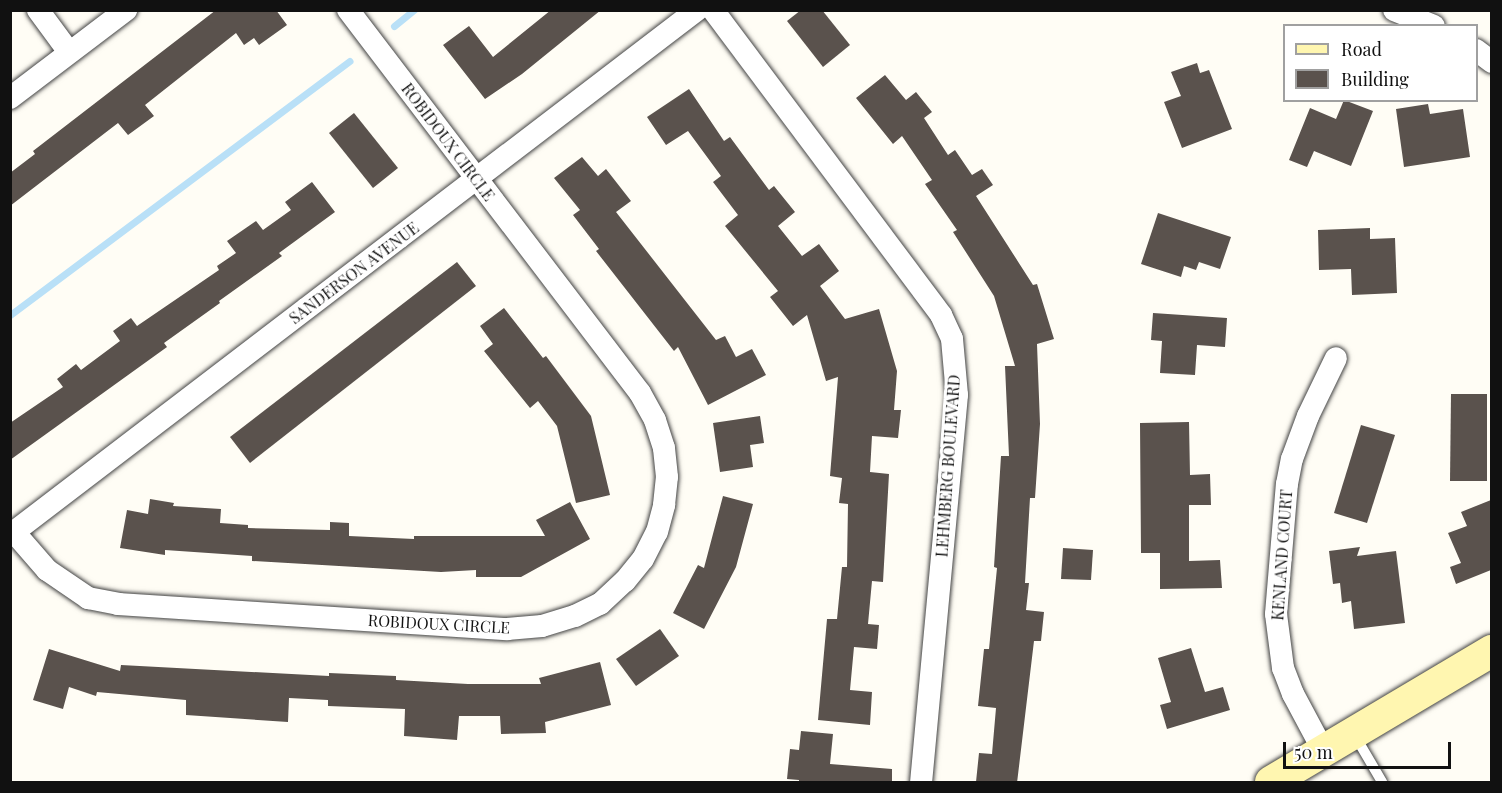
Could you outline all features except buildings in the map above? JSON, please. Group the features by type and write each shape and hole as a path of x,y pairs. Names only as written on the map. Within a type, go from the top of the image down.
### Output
{"main road":[{"path":"1271,783 1491,651"}],"street":[{"path":"38,10 69,52"},
{"path":"10,98 126,10"},
{"name":"ROBIDOUX CIRCLE","path":"12,533 46,570 66,586 88,598 118,604 507,629 542,626 575,616 600,604 625,581 643,559 657,532 664,505 667,477 664,448 655,420 640,393 348,10"},
{"name":"SANDERSON AVENUE","path":"12,533 697,10"},
{"name":"LEHMBERG BOULEVARD","path":"713,10 941,315 952,339 957,395 921,783"},
{"path":"1394,10 1429,24"},
{"path":"1478,52 1491,62"},
{"name":"KENLAND COURT","path":"1324,752 1293,694 1283,668 1276,614 1287,484 1292,459 1308,416 1336,358"}],"lane":[{"path":"1354,734 1382,783"}],"waterway":[{"path":"394,26 414,10"},
{"path":"10,315 350,61"}]}
